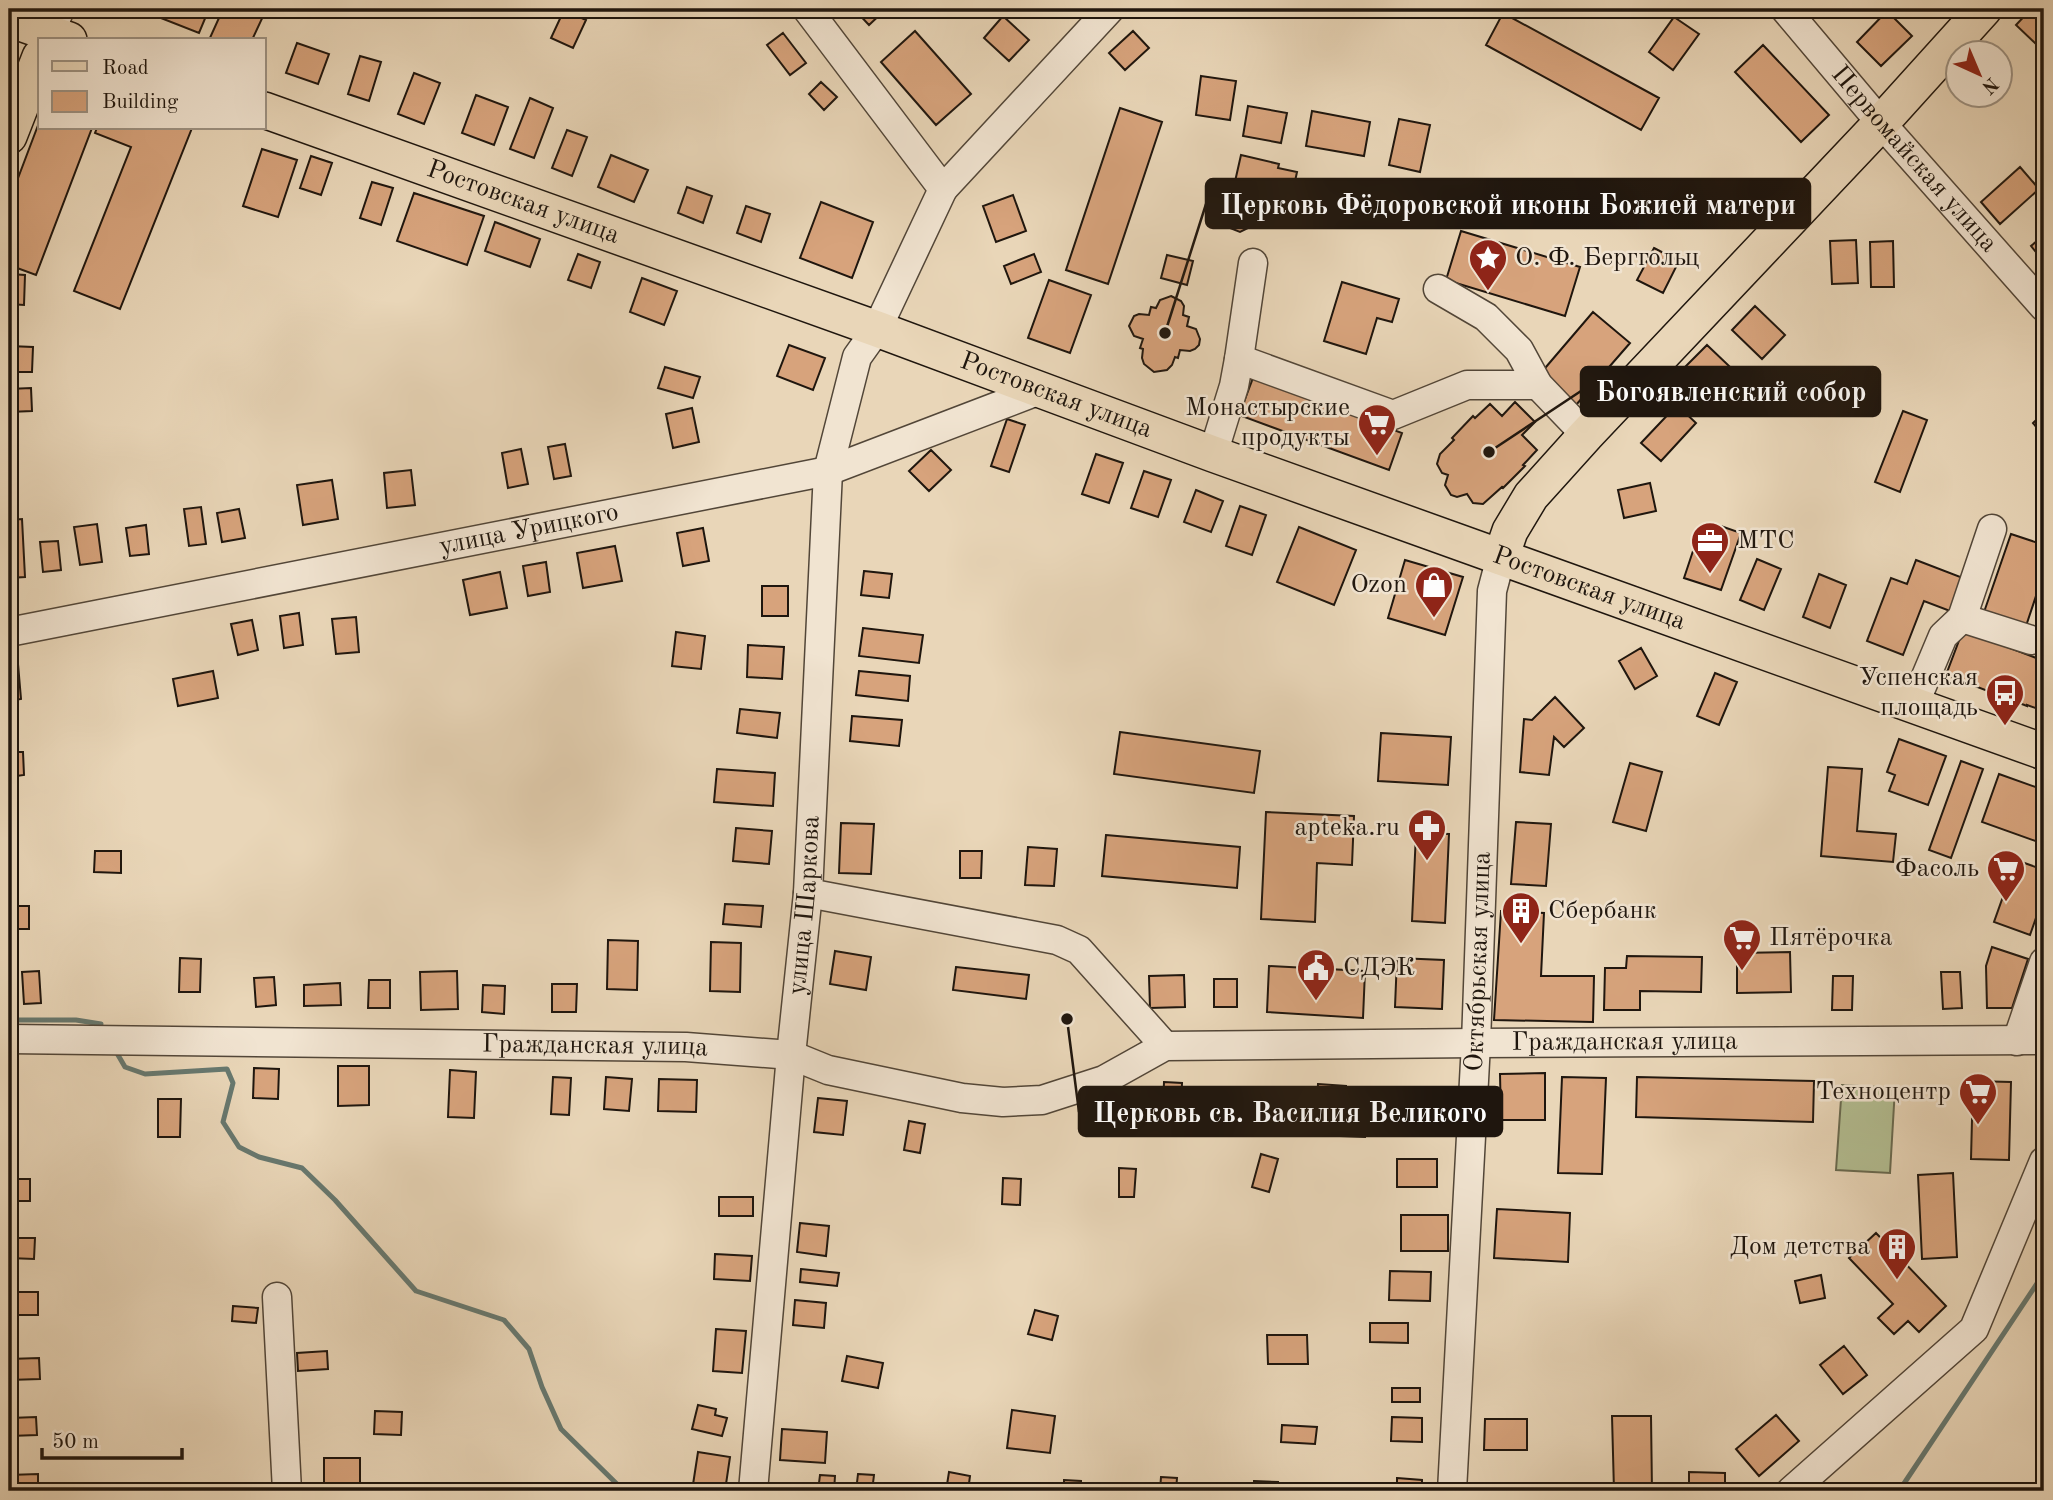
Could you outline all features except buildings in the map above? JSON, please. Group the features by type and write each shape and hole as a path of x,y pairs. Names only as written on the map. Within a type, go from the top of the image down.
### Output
{"main road":[{"path":"1501,557 1510,531 1531,496 1881,123 1984,9"},
{"path":"9,19 53,36"},
{"path":"9,136 38,70"},
{"name":"Ростовская улица","path":"266,111 2044,752"}],"street":[{"path":"807,9 943,190"},
{"name":"улица Шаркова","path":"753,1491 808,893 828,471 857,358 877,329 943,190 1110,9"},
{"name":"Первомайская улица","path":"1785,9 1881,123 2044,307"},
{"path":"1213,454 1234,386 1253,263"},
{"path":"1438,289 1486,317 1519,350 1538,385 1586,435"},
{"path":"1239,359 1393,415 1467,386 1538,385"},
{"name":"улица Урицкого","path":"9,632 828,471 1040,390"},
{"path":"1914,705 1943,636 1962,618 1992,529"},
{"name":"Октябрьская улица","path":"1452,1491 1476,1043 1492,591 1501,557"},
{"path":"1962,618 2031,640"},
{"path":"808,893 1057,940 1079,950 1165,1046"},
{"path":"2030,1040 2044,962"},
{"name":"Гражданская улица","path":"9,1039 686,1047 791,1055 828,1070 962,1098 1003,1102 1042,1100 1104,1080 1165,1046 2030,1040"},
{"path":"1791,1491 1975,1329 2044,1161"},
{"path":"277,1297 287,1491"}],"green space":[{"path":"1842,1085 1895,1088 1890,1173 1836,1170"}],"waterway":[{"path":"9,1020 76,1020 101,1024"},
{"path":"118,1055 125,1067 145,1074 227,1069 233,1083 223,1122 239,1147 259,1157 302,1168 335,1200 416,1291 504,1320 529,1349 561,1429 624,1491"},
{"path":"1899,1491 2044,1273"}],"place":[{"name":"О. Ф. Берггольц","path":"1488,292"},
{"name":"Церковь Фёдоровской иконы Божией матери","path":"1165,333"},
{"name":"Богоявленский собор","path":"1489,452"},
{"name":"Монастырские продукты","path":"1377,457"},
{"name":"МТС","path":"1710,575"},
{"name":"Ozon","path":"1434,619"},
{"name":"Успенская площадь","path":"2005,727"},
{"name":"apteka.ru","path":"1427,862"},
{"name":"Фасоль","path":"2006,903"},
{"name":"Сбербанк","path":"1521,945"},
{"name":"Пятёрочка","path":"1742,972"},
{"name":"СДЭК","path":"1316,1002"},
{"name":"Церковь св. Василия Великого","path":"1067,1019"},
{"name":"Техноцентр","path":"1978,1126"},
{"name":"Дом детства","path":"1897,1281"}]}
